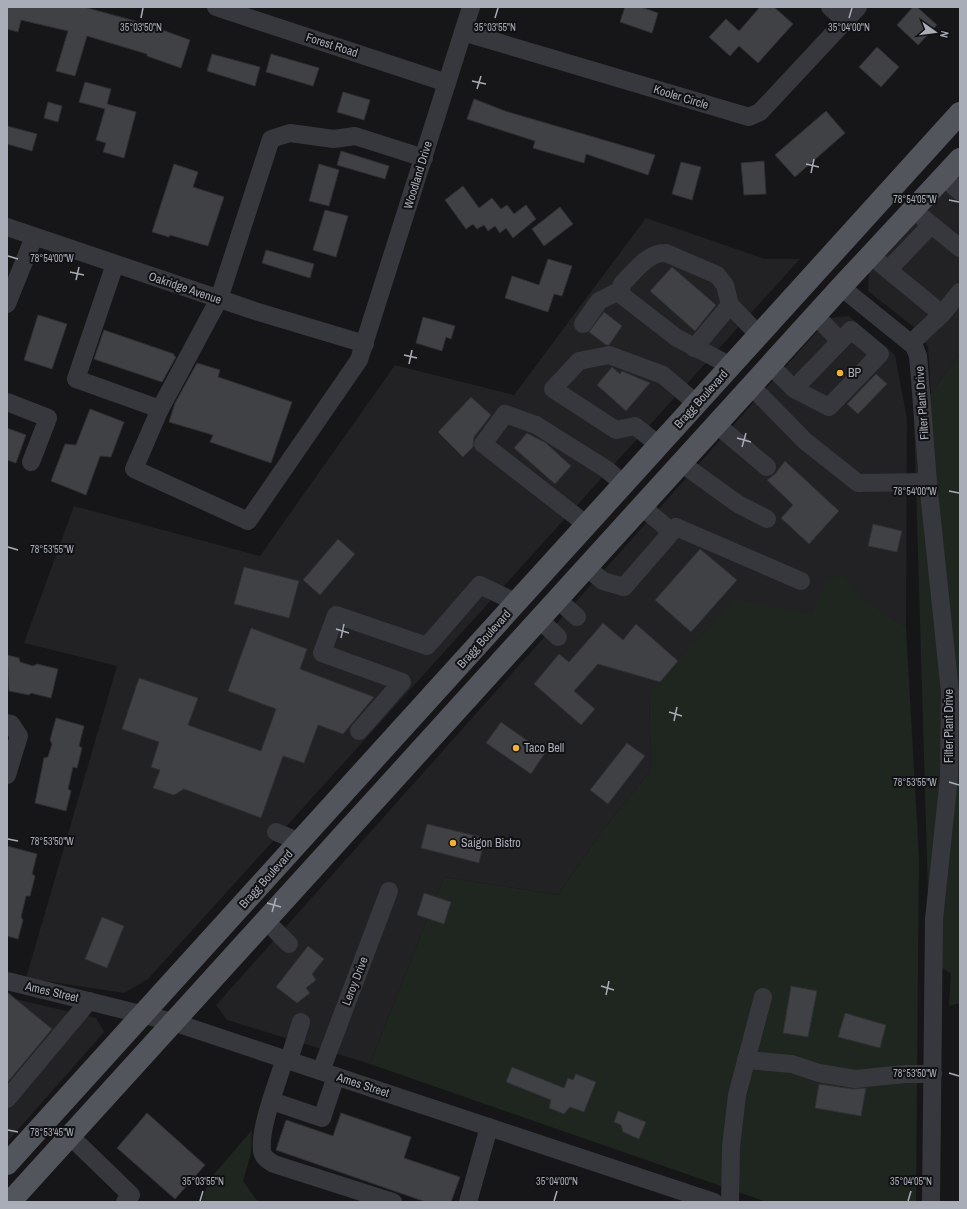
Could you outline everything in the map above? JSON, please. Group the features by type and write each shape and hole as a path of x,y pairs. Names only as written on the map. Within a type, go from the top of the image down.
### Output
{"main road":[{"name":"Bragg Boulevard","path":"7,1164 960,113"},
{"path":"10,1202 641,506 870,255 960,159"},
{"path":"718,422 724,397 817,294 827,260"}],"street":[{"name":"Forest Road","path":"216,7 447,82"},
{"name":"Woodland Drive","path":"160,409 134,470 248,521 359,360 471,7"},
{"path":"830,7 845,21"},
{"name":"Kooler Circle","path":"463,32 749,117 760,112 858,7"},
{"path":"115,264 76,379 160,409 219,299 271,139 290,133 334,139 355,136 424,158"},
{"path":"944,176 960,192"},
{"path":"913,210 960,248"},
{"path":"888,270 931,225"},
{"name":"Oakridge Avenue","path":"7,227 219,299 365,344"},
{"path":"7,304 34,236"},
{"path":"731,366 677,338 624,297 621,290 622,284 654,254 666,253 716,275 724,285 730,306 759,335"},
{"path":"870,255 942,314"},
{"name":"Filter Plant Drive","path":"841,287 905,338 918,356 928,482 950,692 949,777 934,919 931,1202"},
{"path":"583,324 599,301 621,290"},
{"path":"770,365 794,389 829,407 880,354 942,314 960,292"},
{"path":"694,348 730,306"},
{"path":"815,315 840,341"},
{"path":"794,389 851,330 880,354"},
{"path":"659,445 635,426 616,430 553,389 579,361 609,355 663,375 697,404"},
{"path":"751,386 804,441 858,483 928,482"},
{"path":"7,402 48,418 31,462"},
{"path":"587,525 483,444 505,414 536,425 606,469 624,484"},
{"path":"718,422 767,467"},
{"path":"681,463 738,504 767,519"},
{"path":"641,506 672,532"},
{"path":"586,568 603,581 624,587 676,527 801,581"},
{"path":"359,731 402,682 322,653 336,615 427,646 480,585 517,602"},
{"path":"557,599 577,617"},
{"path":"539,619 558,636"},
{"path":"7,775 13,729"},
{"path":"276,832 300,842"},
{"name":"Leroy Drive","path":"272,1101 322,1118 329,1073 389,891"},
{"path":"265,920 289,944"},
{"name":"Ames Street","path":"7,981 173,1022 714,1202"},
{"path":"730,1202 731,1147 737,1095 763,997"},
{"path":"7,1098 89,1001"},
{"path":"301,1022 265,1122 262,1151 266,1159 274,1164 393,1202"},
{"path":"746,1060 792,1064 819,1073 855,1080 904,1074 933,1074"},
{"path":"468,1202 489,1127"},
{"path":"69,1136 131,1195 125,1202"}],"shaded area":[{"path":"960,172 960,353 931,393 928,347 915,328 868,291 869,273"},
{"path":"646,218 765,259 800,259 148,979 124,993 26,978 117,666 24,643 74,506 260,556 395,365 514,395"},
{"path":"849,316 895,355 907,419 906,628 812,615 649,693 651,770 602,831 558,895 444,877 370,1064 227,1020 216,1005 829,318"},
{"path":"960,353 960,1003 949,1006 951,973 930,962 914,417"},
{"path":"844,575 866,602 906,628 919,857 916,1202 767,1202 370,1064 444,877 558,895 602,831 651,770 649,693 735,599 812,615 825,580"},
{"path":"7,997 96,1018 104,1032 7,1142"},
{"path":"252,1130 251,1153 243,1181 258,1202 201,1202 210,1179"}],"building":[{"path":"7,7 84,7 146,24 190,40 181,68 147,56 147,54 87,36 75,76 56,71 68,31 21,20 18,32 7,29"},
{"path":"625,7 641,7 658,13 652,33 620,22"},
{"path":"760,7 774,7 793,24 758,63 739,46 730,56 709,37 726,19 739,31"},
{"path":"913,7 917,7 937,25 918,45 897,25"},
{"path":"877,47 899,67 881,87 859,67"},
{"path":"212,54 260,67 255,86 207,71"},
{"path":"271,54 319,68 313,86 266,72"},
{"path":"85,82 111,89 107,104 136,112 124,158 103,152 106,143 96,140 105,109 79,102"},
{"path":"343,92 370,100 364,120 337,112"},
{"path":"474,99 505,111 655,155 648,175 586,154 584,163 533,148 535,141 467,119"},
{"path":"48,102 62,106 58,122 44,118"},
{"path":"826,111 845,133 795,177 775,155"},
{"path":"7,126 37,134 32,151 7,144"},
{"path":"341,151 389,166 385,179 337,165"},
{"path":"764,161 766,194 744,195 741,163"},
{"path":"681,162 701,167 692,200 672,194"},
{"path":"174,164 198,172 193,187 224,197 208,246 170,235 169,237 152,232"},
{"path":"319,164 339,170 329,206 309,201"},
{"path":"463,186 479,208 492,198 501,209 507,205 514,214 526,205 536,219 513,238 506,228 500,233 495,226 488,231 484,225 477,229 473,224 466,229 445,200"},
{"path":"560,207 573,224 544,246 532,229"},
{"path":"325,210 348,216 336,257 313,250"},
{"path":"266,250 314,264 310,278 262,263"},
{"path":"548,259 572,266 562,296 554,294 548,312 505,298 512,276 539,285"},
{"path":"672,267 716,305 695,331 650,291"},
{"path":"604,312 622,326 609,345 606,345 589,332"},
{"path":"38,315 67,324 52,369 24,360"},
{"path":"423,317 455,326 451,339 446,337 442,351 416,343"},
{"path":"104,330 174,354 176,357 162,382 94,359"},
{"path":"197,363 220,370 218,377 292,402 271,463 210,442 213,435 169,422 175,403"},
{"path":"612,367 620,374 622,371 650,383 626,411 597,385"},
{"path":"876,374 887,384 858,414 847,404"},
{"path":"471,397 491,415 474,437 473,447 463,457 438,432"},
{"path":"90,409 124,422 111,457 100,456 86,495 51,481 65,444 76,445"},
{"path":"7,428 26,435 16,463 7,460"},
{"path":"527,433 546,443 571,466 555,484 514,448"},
{"path":"785,461 839,511 809,544 781,518 793,505 767,480 775,474"},
{"path":"873,524 902,531 897,552 868,546"},
{"path":"338,539 355,554 320,595 303,580"},
{"path":"700,549 737,580 691,632 655,600"},
{"path":"244,567 299,581 289,618 234,604"},
{"path":"603,623 623,640 636,624 678,661 660,682 598,664 574,691 595,709 581,725 534,684 559,654 569,662"},
{"path":"251,628 307,649 300,669 374,697 343,734 318,725 304,763 283,756 261,818 184,789 174,795 153,788 160,770 151,767 159,742 122,729 139,678 198,698 188,725 261,751 276,709 228,691"},
{"path":"7,655 19,658 20,662 33,666 37,664 58,669 51,698 31,693 29,695 9,691"},
{"path":"56,718 84,726 79,746 82,748 77,768 73,767 68,789 71,791 66,811 35,803 44,758 48,757 52,744 50,740"},
{"name":"Taco Bell","path":"501,722 545,753 531,774 486,743"},
{"path":"627,743 645,756 608,804 590,790"},
{"name":"Saigon Bistro","path":"427,824 485,838 479,863 421,848"},
{"path":"7,846 37,854 32,874 35,876 30,896 26,896 21,917 23,920 18,939 7,936"},
{"path":"424,893 451,902 444,924 417,915"},
{"path":"102,917 124,926 107,968 85,959"},
{"path":"308,946 324,959 312,974 316,980 306,988 310,993 297,1003 276,987"},
{"path":"791,986 817,991 808,1037 783,1033"},
{"path":"7,992 52,1029 7,1083"},
{"path":"845,1013 886,1025 880,1048 838,1037"},
{"path":"512,1067 564,1088 568,1078 573,1080 576,1074 596,1082 584,1112 570,1107 564,1114 549,1108 551,1100 506,1082"},
{"path":"819,1084 853,1089 866,1088 861,1116 815,1108"},
{"path":"618,1111 646,1122 639,1139 623,1132 621,1125 614,1122"},
{"path":"147,1113 205,1165 175,1199 117,1148"},
{"path":"341,1113 411,1137 404,1158 460,1177 451,1202 426,1202 276,1150 286,1120 333,1136"}],"place":[{"name":"BP","path":"840,373"},
{"name":"Taco Bell","path":"516,748"},
{"name":"Saigon Bistro","path":"453,843"}]}
